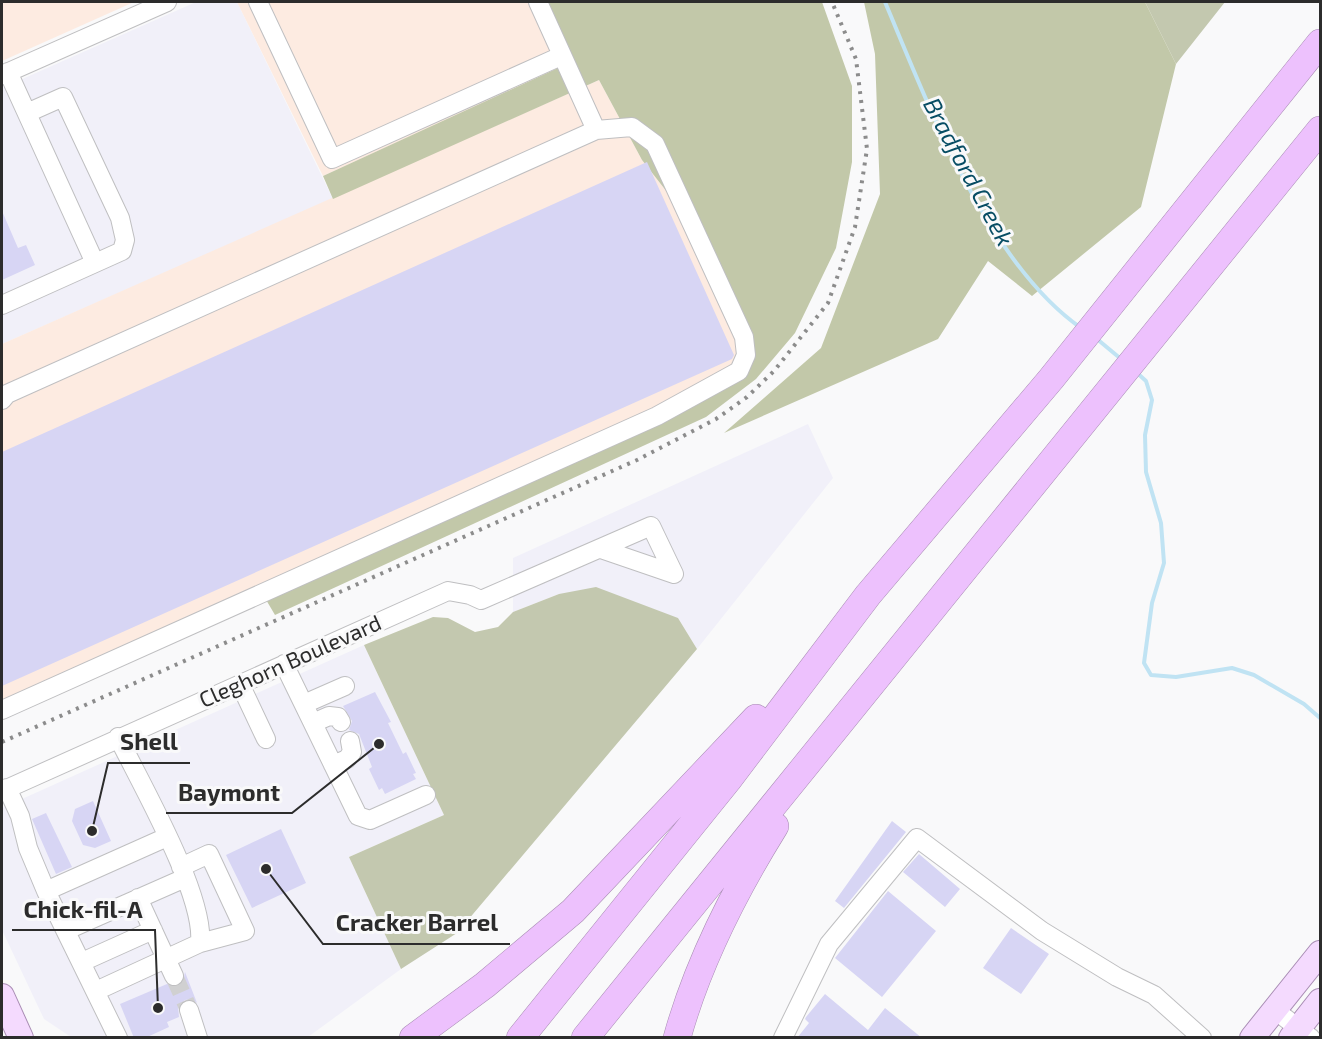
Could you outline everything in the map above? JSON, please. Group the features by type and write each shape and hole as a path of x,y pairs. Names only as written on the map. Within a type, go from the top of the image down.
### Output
{"highway":[{"path":"413,1038 501,972 573,911 639,844 868,595 1051,379 1320,43"},
{"path":"585,1038 656,947 830,738 1320,130"},
{"path":"520,1038 728,780 868,595"},
{"path":"677,1038 709,947 741,882 830,738"}],"main road":[{"path":"1252,1038 1320,953"},
{"path":"2,996 21,1038"},
{"path":"1300,1034 1320,1001"}],"street":[{"path":"95,263 27,113 5,74 167,2"},
{"path":"258,2 332,159 561,56"},
{"path":"538,2 596,130"},
{"path":"2,305 122,251 125,240 120,218 63,97 27,113"},
{"path":"2,400 7,394 17,389 596,130 632,127 655,144 744,337 746,356 739,371 657,416 2,710"},
{"name":"Cleghorn Boulevard","path":"4,789 448,591 470,594 481,600 601,549"},
{"path":"284,664 358,816 370,820 426,795"},
{"path":"240,684 267,739"},
{"path":"303,704 345,686"},
{"path":"313,723 329,716 338,717 341,722"},
{"path":"118,737 183,872 202,926 200,943"},
{"path":"333,765 347,759 352,752 350,741"},
{"path":"4,789 20,816 28,848 46,891 118,1038"},
{"path":"46,891 167,837"},
{"path":"783,1038 829,944 917,838 1042,931 1117,977 1154,995 1202,1038"},
{"path":"67,930 138,898 209,854 245,931 200,943 96,991"},
{"path":"138,898 174,976"},
{"path":"82,962 153,930"},
{"path":"189,1010 198,1030 198,1038"},
{"path":"1275,1010 1300,1034"}],"shaded area":[{"path":"2,2 134,2 2,61"},
{"path":"196,2 237,2 333,199 2,344 2,88"},
{"path":"237,2 542,2 572,62 323,176"},
{"path":"599,80 642,160 703,238 750,344 742,368 2,717 2,344"},
{"path":"808,424 833,478 697,649 678,618 559,594 513,612 513,558"},
{"path":"364,645 444,815 349,857 401,969 308,1037 71,1037 44,1019 2,930 2,808"}],"green space":[{"path":"542,2 822,2 852,86 852,162 836,248 795,333 756,379 706,417 275,615 265,598 707,397 750,344 703,238 642,160 599,80 333,199 323,176 571,62"},
{"path":"864,2 1145,2 1176,64 1141,207 1032,296 988,261 938,339 724,433 821,348 880,194 875,54"},
{"path":"1145,2 1225,2 1176,64"},
{"path":"596,587 678,618 697,649 457,933 401,969 349,857 444,815 364,645 433,617 448,618 475,632 498,627 513,612 559,594"}],"building":[{"path":"647,162 734,355 732,359 2,686 2,452"},
{"path":"2,211 18,248 26,245 35,265 2,280"},
{"path":"375,692 391,722 388,723 403,754 406,752 416,773 413,774 416,779 385,794 382,788 379,790 369,769 372,767 359,734 349,730 352,721 343,706"},
{"path":"93,801 111,841 95,848 83,845 72,821 75,809"},
{"path":"46,813 72,867 56,874 32,819"},
{"path":"892,821 906,832 844,908 835,901"},
{"path":"281,829 306,883 252,908 226,855"},
{"path":"919,854 960,889 945,907 903,872"},
{"path":"888,891 936,931 882,997 835,958"},
{"path":"1011,928 1049,954 1021,994 983,968"},
{"path":"185,972 197,1003 192,999 185,1000 178,1007 179,1017 167,1022 169,1027 145,1038 134,1038 120,1004 167,984 179,986 183,982"},
{"path":"825,994 868,1030 885,1008 922,1038 797,1038 809,1023 806,1017"}],"waterway":[{"name":"Bradford Creek","path":"885,2 942,133 989,223 1017,264 1047,299 1081,328"},
{"name":"Bradford Creek","path":"1097,339 1121,359"},
{"name":"Bradford Creek","path":"1136,372 1146,381 1152,400 1145,435 1146,472 1161,523 1164,563 1152,603 1144,663 1151,675 1176,677 1232,668 1254,675 1304,704 1320,718"}],"tunnel":[{"path":"174,976 189,1010"}],"railway":[{"path":"2,742 637,460 716,419 747,397 774,371 828,303 855,227 867,149 856,59 832,2"}],"place":[{"name":"Baymont","path":"379,744"},
{"name":"Shell","path":"92,831"},
{"name":"Cracker Barrel","path":"266,869"},
{"name":"Chick-fil-A","path":"158,1008"}]}
